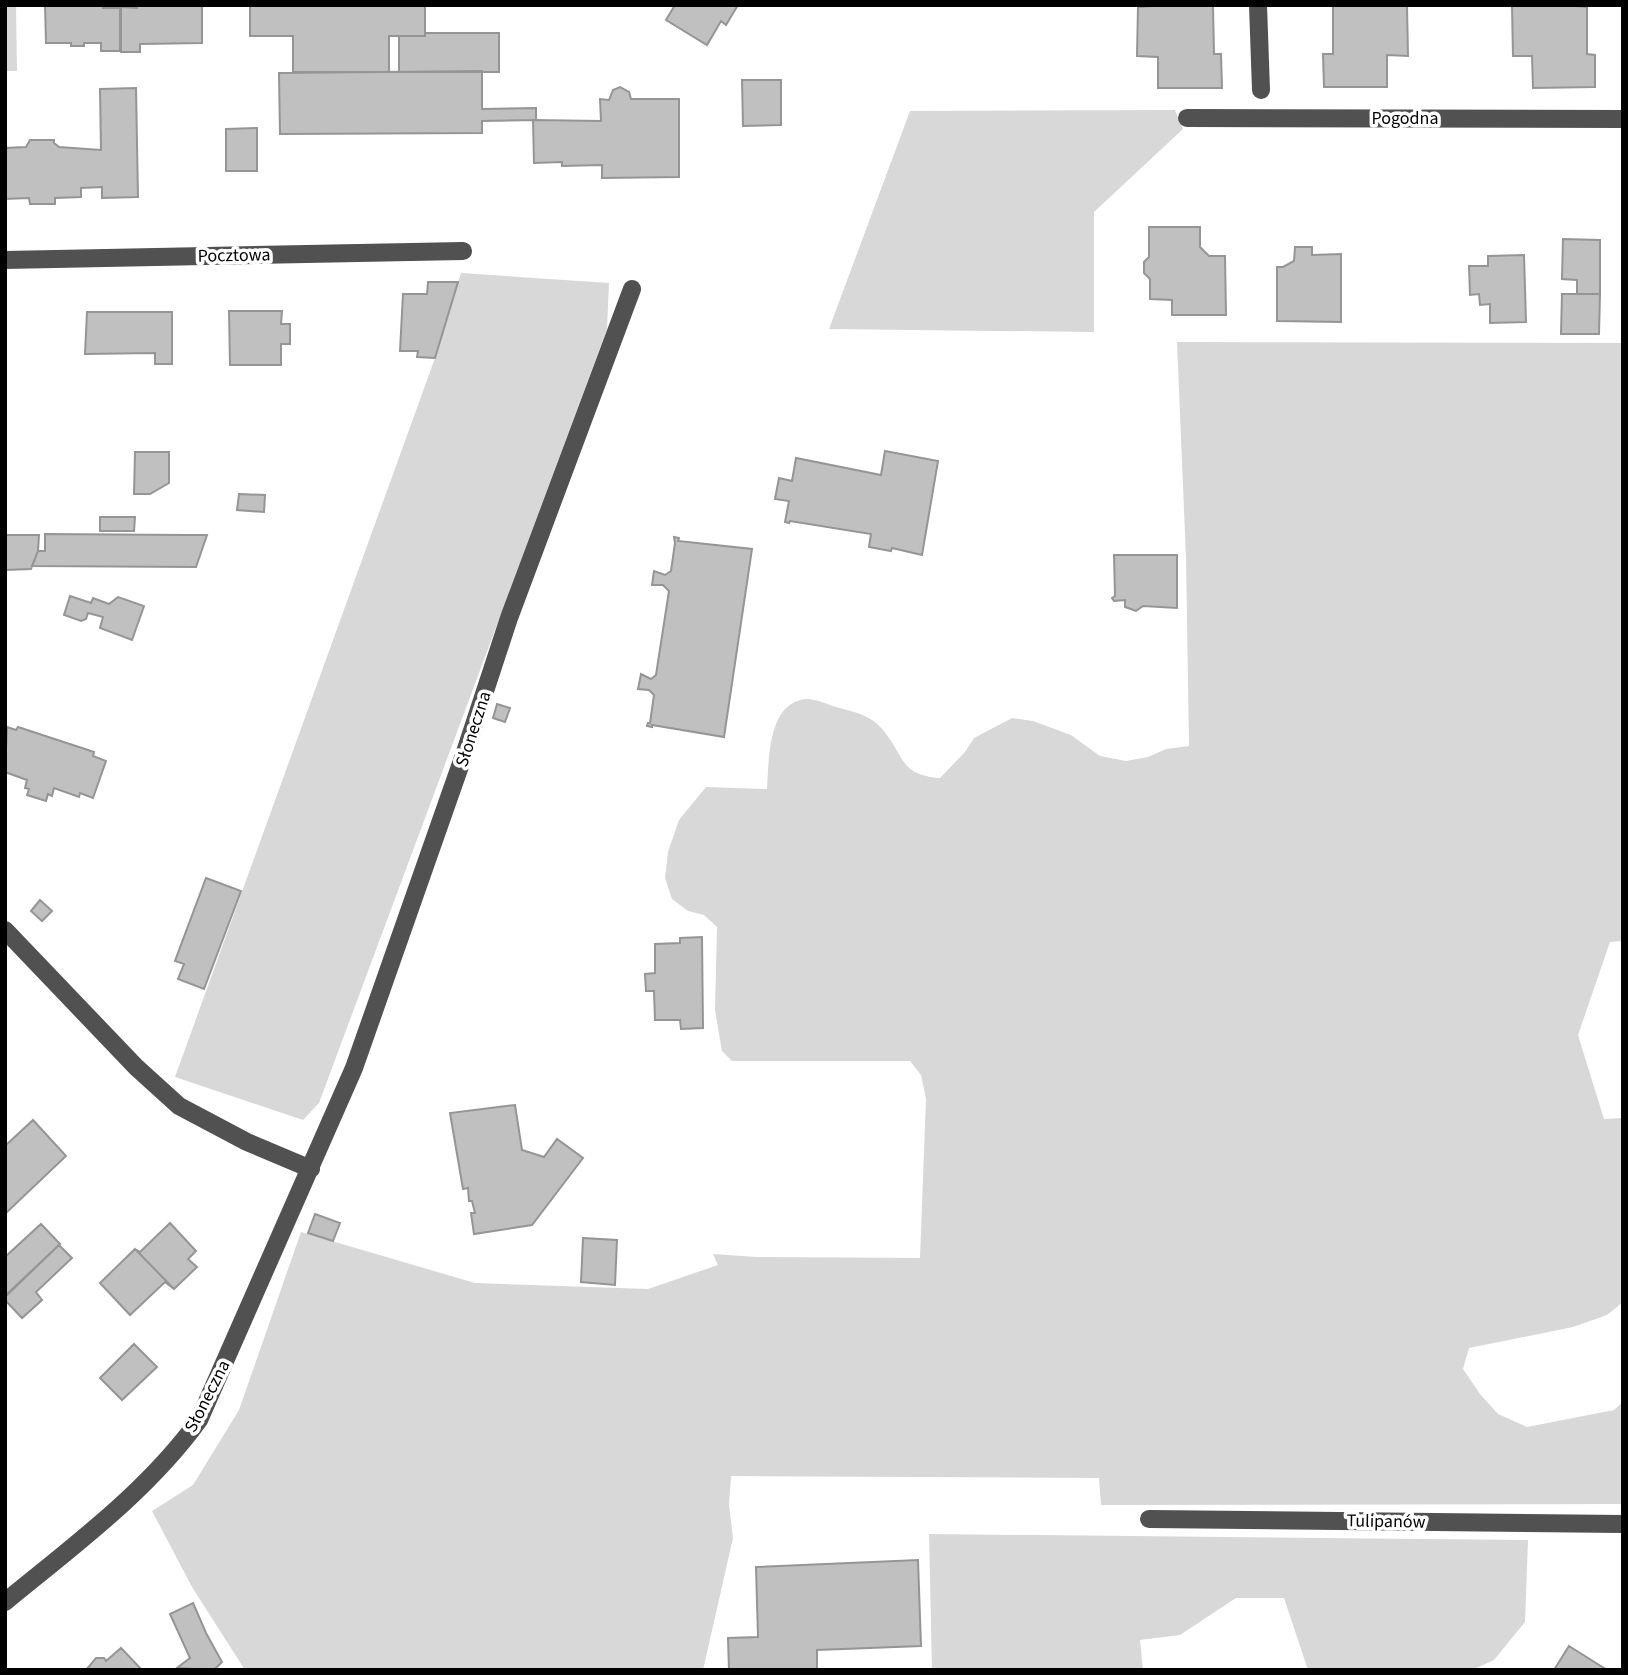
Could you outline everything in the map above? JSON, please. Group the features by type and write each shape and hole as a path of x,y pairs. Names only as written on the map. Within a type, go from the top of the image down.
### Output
{"street":[{"path":"1258,5 1261,90"},
{"name":"Pogodna","path":"1187,118 1623,119"},
{"name":"Pocztowa","path":"5,260 463,251"},
{"name":"Słoneczna","path":"5,1602 95,1528 179,1448 199,1420 354,1068 466,752 509,618 632,289"},
{"path":"5,930 136,1067 179,1106 247,1142 311,1169"},
{"name":"Tulipanów","path":"1149,1519 1623,1524"}],"shaded area":[{"path":"5,5 16,5 17,71 5,71"},
{"path":"1175,110 1183,129 1094,212 1094,332 829,329 910,111"},
{"path":"461,273 609,283 607,329 319,1103 303,1120 175,1077 435,358"},
{"path":"1177,342 1623,343 1623,941 1610,942 1578,1035 1604,1119 1623,1118 1623,1302 1607,1315 1573,1327 1469,1348 1463,1369 1498,1414 1527,1427 1614,1410 1623,1402 1623,1504 1101,1505 1099,1478 731,1476 729,1505 733,1538 703,1670 245,1670 192,1587 152,1511 193,1485 239,1410 301,1232 475,1283 648,1289 718,1265 713,1254 756,1257 920,1258 926,1099 921,1075 910,1061 732,1061 722,1051 715,1010 717,927 704,915 688,911 672,899 665,878 668,852 679,820 706,787 767,789 772,735 777,722 783,711 793,703 805,699 868,717 883,730 904,763 917,773 940,778 965,752 974,738 1012,718 1033,721 1071,735 1100,756 1126,761 1148,757 1166,749 1189,746 1186,558"},
{"path":"929,1534 1528,1540 1525,1622 1494,1660 1472,1670 1308,1670 1284,1598 1236,1598 1180,1635 1140,1640 1143,1670 932,1670"}],"building":[{"path":"45,5 103,5 103,8 120,8 120,51 101,51 101,43 71,46 71,43 46,43"},
{"path":"137,5 202,5 202,43 140,44 140,52 121,52 121,7 137,8"},
{"path":"250,5 425,5 425,36 389,36 389,72 293,72 293,36 250,36"},
{"path":"675,5 738,5 726,25 721,21 707,45 666,20"},
{"path":"1213,6 1214,54 1221,54 1222,88 1158,88 1158,57 1137,56 1138,7"},
{"path":"1333,6 1407,6 1408,56 1387,55 1387,87 1324,87 1323,54 1333,54"},
{"path":"1512,6 1587,7 1587,54 1595,55 1595,87 1533,88 1532,56 1513,56"},
{"path":"425,33 499,33 499,72 399,72 399,36 425,36"},
{"path":"482,71 482,109 536,108 536,120 482,121 482,133 280,134 279,73"},
{"path":"742,80 781,80 781,125 743,126"},
{"path":"620,87 629,92 631,99 679,99 679,177 602,178 602,165 562,166 562,162 534,163 533,120 601,121 600,99 609,100 613,90"},
{"path":"136,88 138,197 102,198 102,187 81,188 81,197 55,198 55,204 30,204 29,198 5,199 5,148 26,147 30,140 54,140 59,147 101,150 100,89"},
{"path":"257,128 257,171 226,171 226,129"},
{"path":"1149,227 1200,227 1200,247 1209,256 1225,256 1226,315 1172,315 1172,300 1150,299 1150,279 1144,273 1144,262 1149,257"},
{"path":"1563,239 1600,240 1600,294 1577,294 1577,280 1562,279"},
{"path":"1295,247 1312,247 1312,255 1341,254 1341,322 1277,321 1277,267 1294,261"},
{"path":"1524,255 1526,322 1490,323 1490,304 1480,305 1479,294 1470,295 1469,266 1488,266 1488,256"},
{"path":"428,282 458,282 435,358 417,357 418,351 400,351 403,294 427,294"},
{"path":"1562,294 1600,294 1599,334 1561,334"},
{"path":"229,311 282,311 281,324 290,324 290,344 281,344 281,365 230,365"},
{"path":"87,312 172,312 172,364 155,364 155,353 85,354"},
{"path":"885,451 938,461 922,555 892,548 891,551 869,547 871,534 785,522 789,501 775,499 779,478 792,481 796,458 881,475"},
{"path":"135,452 169,452 169,483 150,494 134,494"},
{"path":"239,494 265,495 264,512 237,510"},
{"path":"100,517 135,517 134,531 100,531"},
{"path":"45,534 207,535 196,567 32,566 38,551 45,551"},
{"path":"5,535 39,535 38,551 31,569 5,570"},
{"path":"674,537 679,538 678,541 752,549 724,737 647,726 650,723 654,695 649,690 638,689 641,674 651,679 656,675 669,591 663,585 652,585 654,571 665,575 671,571"},
{"path":"1114,555 1177,555 1177,608 1143,606 1136,611 1125,607 1125,600 1114,601"},
{"path":"70,596 91,603 93,598 109,604 118,597 144,606 132,640 100,628 103,617 88,613 86,619 81,621 64,615"},
{"path":"497,704 510,708 505,722 493,718"},
{"path":"7,727 16,730 18,727 94,752 93,756 106,761 93,798 80,793 79,797 54,788 52,796 48,794 46,801 27,795 27,780 5,772"},
{"path":"206,878 241,891 204,989 178,979 184,964 175,961"},
{"path":"40,900 52,911 42,921 31,911"},
{"path":"702,937 703,1028 681,1029 680,1020 655,1020 654,991 646,991 645,974 655,973 655,944 680,943 680,938"},
{"path":"515,1105 522,1150 544,1157 557,1139 583,1158 532,1225 474,1234 471,1213 475,1213 472,1201 469,1201 468,1188 463,1189 450,1113"},
{"path":"33,1120 66,1156 5,1214 5,1146"},
{"path":"315,1214 340,1223 333,1241 308,1233"},
{"path":"170,1223 196,1251 188,1259 197,1267 174,1289 135,1249 140,1252"},
{"path":"41,1224 60,1244 5,1296 5,1257"},
{"path":"583,1238 617,1240 615,1285 581,1282"},
{"path":"59,1245 72,1258 36,1292 42,1300 22,1318 5,1297"},
{"path":"135,1249 174,1289 165,1282 130,1315 100,1283"},
{"path":"134,1344 157,1367 122,1400 100,1378"},
{"path":"918,1560 921,1646 817,1650 817,1670 729,1670 728,1638 758,1637 756,1567"},
{"path":"193,1603 222,1662 214,1670 177,1668 190,1658 170,1614"},
{"path":"1569,1646 1607,1670 1554,1670"},
{"path":"121,1648 142,1670 86,1670 96,1658 104,1658 106,1661"}]}
